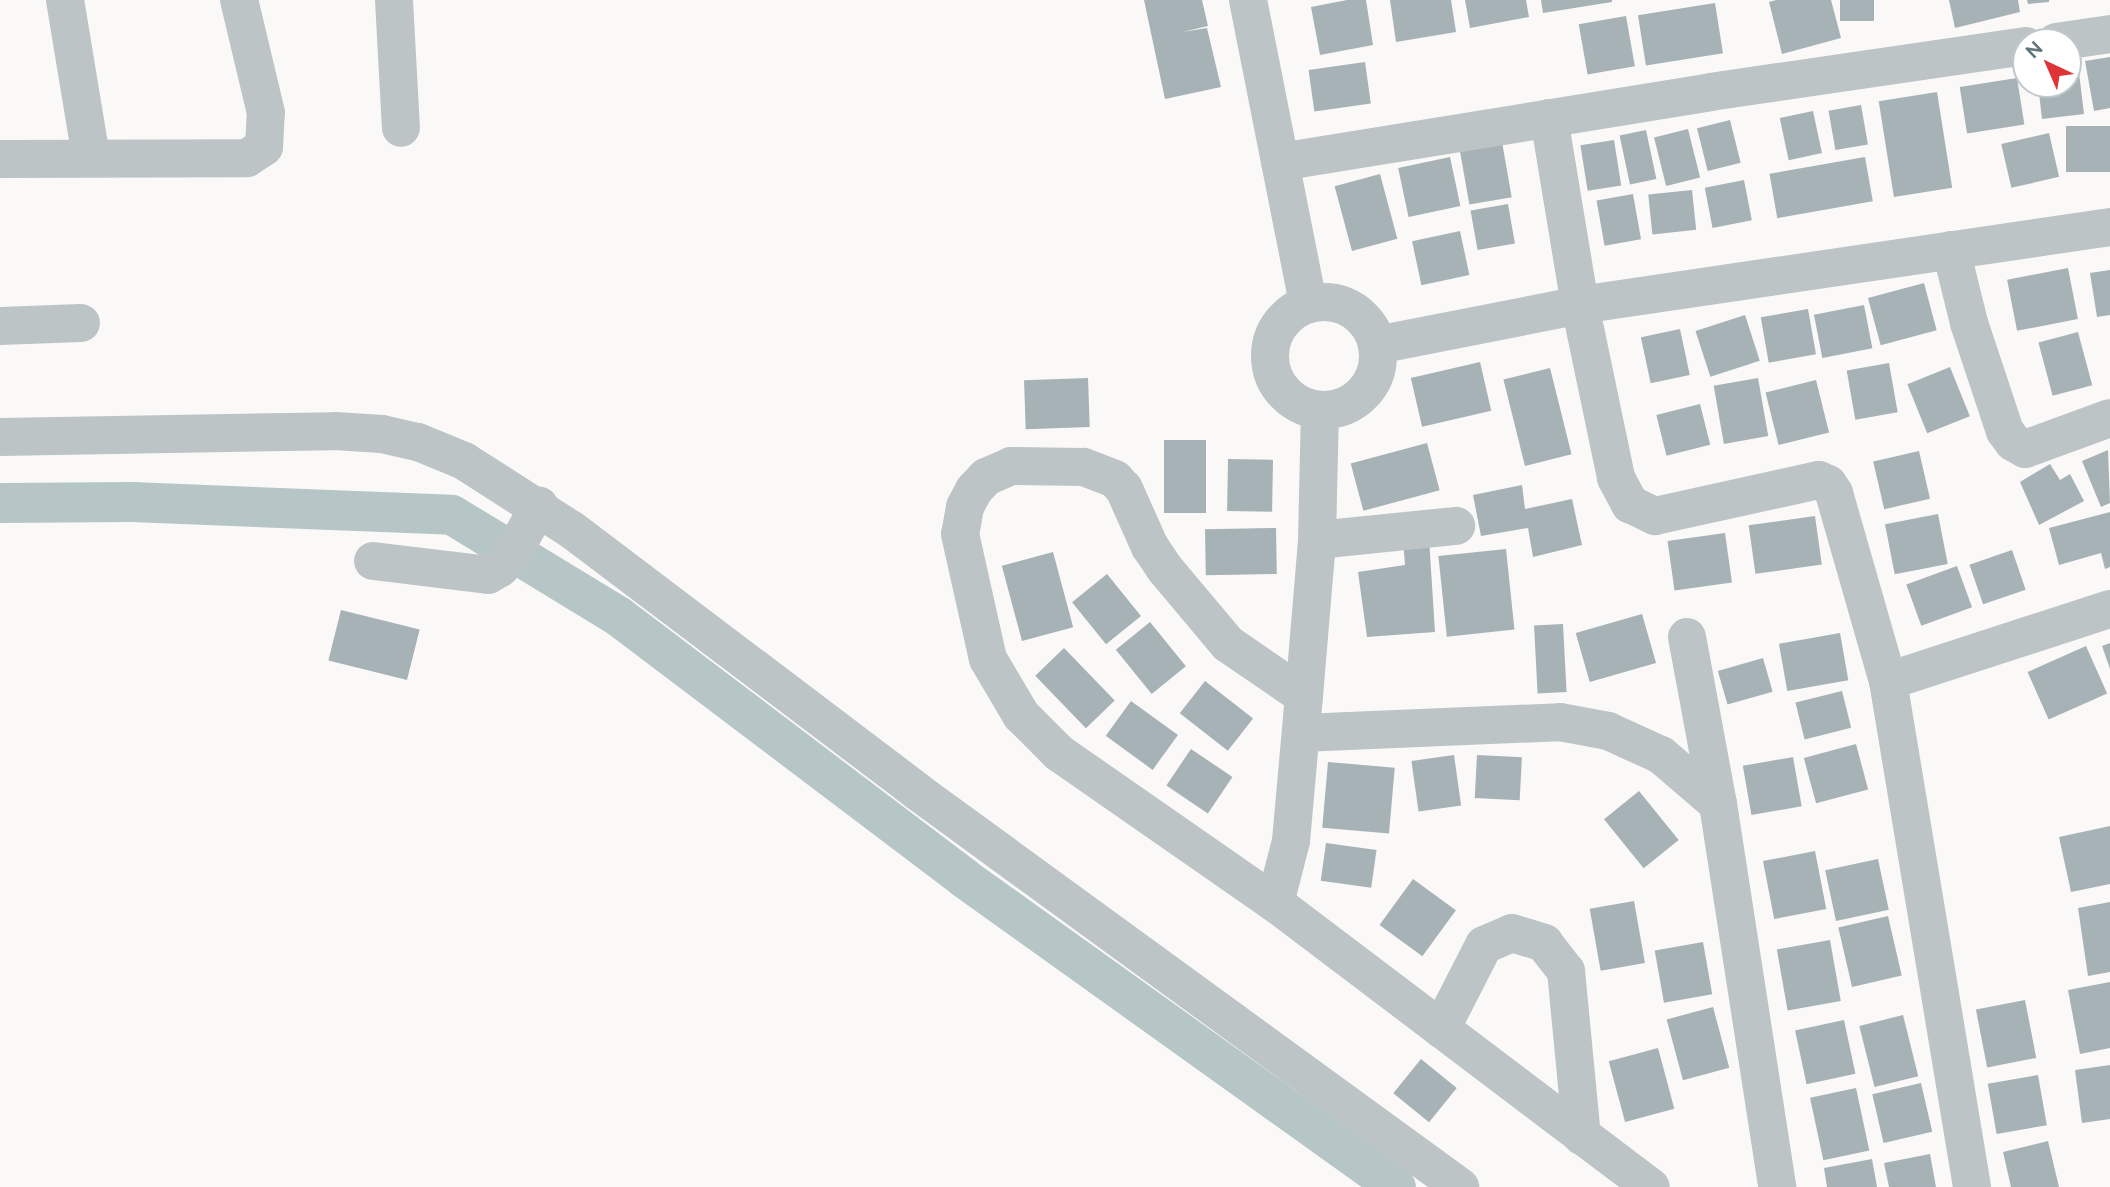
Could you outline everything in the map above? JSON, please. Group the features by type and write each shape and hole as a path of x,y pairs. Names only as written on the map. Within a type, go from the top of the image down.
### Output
{"street":[{"path":"65,0 91,157"},
{"path":"0,159 247,158 264,147 266,113 239,0"},
{"path":"394,0 401,128"},
{"path":"1248,0 1308,304"},
{"path":"2082,38 2110,34"},
{"path":"1280,162 1549,118 2012,48"},
{"path":"1549,118 1580,305 1616,478 1630,504 1655,516 1819,480 1828,484 1834,494 1888,681 1972,1187"},
{"path":"1377,345 1580,305 2110,227"},
{"path":"1951,250 1969,323 2005,431 2013,442 2025,449 2110,418"},
{"path":"1325,302 1343,305 1359,314 1371,328 1377,345 1378,361 1374,378 1365,392 1337,410 1320,411 1302,406 1286,396 1275,381 1270,363 1271,344 1278,327 1291,313 1308,304 1325,302"},
{"path":"0,326 81,323"},
{"path":"1275,903 1291,841 1303,715 1317,540 1320,411"},
{"path":"0,437 335,431 382,434 418,442 464,461 538,506 918,792 1460,1187"},
{"path":"1651,1187 1275,903 1059,753 1021,715 988,659 960,534 965,507 986,477 1011,466 1083,467 1115,479 1124,489 1150,547 1165,569 1228,644 1303,715 1560,722 1608,731 1661,755 1718,804"},
{"path":"373,561 488,575 500,568 516,549 538,506"},
{"path":"1317,540 1456,526"},
{"path":"1888,681 2110,609"},
{"path":"1687,637 1718,804 1777,1187"},
{"path":"1441,1029 1484,945 1512,933 1544,943 1566,971 1582,1136"}],"building":[{"path":"1144,0 1202,0 1208,26 1182,32 1207,28 1221,87 1165,99"},
{"path":"1347,0 1366,0 1373,45 1320,55 1311,7"},
{"path":"1390,0 1451,0 1456,32 1396,42"},
{"path":"1465,0 1526,0 1529,17 1470,28"},
{"path":"1541,0 1612,0 1612,2 1543,13"},
{"path":"1831,0 1841,38 1782,54 1769,2"},
{"path":"1840,0 1874,0 1874,21 1840,21"},
{"path":"1949,0 2018,0 2020,12 1955,28"},
{"path":"2027,0 2049,0 2049,2 2028,4"},
{"path":"1715,3 1723,53 1646,66 1638,15"},
{"path":"1626,16 1635,66 1588,75 1579,24"},
{"path":"2110,57 2110,108 2094,111 2085,61"},
{"path":"1365,62 1371,104 1314,112 1309,70"},
{"path":"2012,79 2012,98 2020,98 2024,124 1967,133 1960,87"},
{"path":"1937,92 1952,188 1894,197 1879,101"},
{"path":"2040,98 2082,98 2084,114 2042,119"},
{"path":"1861,105 1868,144 1835,150 1829,111"},
{"path":"1813,111 1822,153 1789,160 1780,118"},
{"path":"1730,120 1741,163 1708,171 1697,128"},
{"path":"2066,126 2110,126 2110,172 2066,172"},
{"path":"1688,129 1700,178 1666,186 1654,137"},
{"path":"1646,130 1656,179 1630,185 1620,136"},
{"path":"2049,133 2059,177 2011,188 2001,144"},
{"path":"1614,140 1621,185 1588,191 1580,145"},
{"path":"1502,142 1512,197 1469,205 1460,149"},
{"path":"1450,157 1460,206 1409,217 1398,168"},
{"path":"1865,157 1873,201 1777,218 1769,174"},
{"path":"1380,174 1397,239 1352,251 1335,186"},
{"path":"1744,180 1752,220 1713,228 1705,188"},
{"path":"1692,190 1696,230 1652,234 1648,195"},
{"path":"1633,194 1641,239 1605,246 1597,200"},
{"path":"1508,204 1515,243 1478,250 1471,211"},
{"path":"1460,231 1469,275 1421,285 1412,241"},
{"path":"2068,268 2078,319 2017,331 2007,280"},
{"path":"2110,270 2110,315 2097,317 2090,273"},
{"path":"1924,283 1937,330 1881,345 1868,298"},
{"path":"1864,305 1872,348 1822,358 1814,315"},
{"path":"1808,309 1816,354 1769,363 1761,317"},
{"path":"1745,315 1760,361 1710,377 1696,331"},
{"path":"1680,329 1690,375 1651,383 1641,337"},
{"path":"2078,332 2092,385 2053,396 2038,343"},
{"path":"1480,362 1491,411 1422,427 1411,378"},
{"path":"1889,363 1898,412 1855,420 1847,370"},
{"path":"1950,367 1970,416 1927,433 1907,384"},
{"path":"1550,368 1572,454 1525,466 1503,380"},
{"path":"1088,378 1090,427 1026,429 1024,380"},
{"path":"1758,378 1768,436 1724,444 1714,386"},
{"path":"1816,380 1829,432 1779,445 1766,393"},
{"path":"1700,404 1710,445 1666,456 1656,415"},
{"path":"1164,440 1206,440 1206,513 1164,513"},
{"path":"1427,443 1440,490 1363,511 1351,463"},
{"path":"2108,450 2110,503 2101,507 2082,461"},
{"path":"1919,451 1930,499 1884,509 1873,462"},
{"path":"1228,459 1273,460 1272,512 1227,511"},
{"path":"2050,464 2060,480 2070,474 2084,501 2039,525 2020,482"},
{"path":"1522,485 1525,509 1572,499 1582,545 1533,557 1528,528 1481,536 1473,495"},
{"path":"2110,512 2110,567 2105,569 2101,553 2059,565 2049,528"},
{"path":"1938,514 1948,564 1895,574 1885,524"},
{"path":"1815,516 1822,565 1755,574 1749,525"},
{"path":"1276,528 1277,574 1206,575 1205,529"},
{"path":"1725,533 1732,583 1675,591 1668,541"},
{"path":"1429,538 1435,632 1367,637 1358,572 1405,565 1403,539"},
{"path":"1506,549 1514,630 1447,637 1438,556"},
{"path":"2012,550 2026,590 1983,604 1969,565"},
{"path":"1053,552 1073,627 1022,641 1002,566"},
{"path":"1957,566 1972,607 1921,626 1906,584"},
{"path":"1107,574 1141,616 1106,644 1072,602"},
{"path":"341,610 420,630 407,680 328,660"},
{"path":"1642,614 1656,663 1590,682 1576,633"},
{"path":"1150,622 1186,666 1152,694 1116,650"},
{"path":"1563,624 1567,692 1538,693 1534,626"},
{"path":"1840,633 1848,680 1787,691 1779,644"},
{"path":"2110,643 2110,669 2102,646"},
{"path":"2086,646 2107,694 2049,720 2028,672"},
{"path":"1064,648 1115,701 1086,728 1035,676"},
{"path":"1763,658 1773,692 1727,705 1718,671"},
{"path":"1205,681 1253,719 1228,751 1180,713"},
{"path":"1842,691 1851,728 1805,739 1795,703"},
{"path":"1131,701 1178,735 1153,770 1106,736"},
{"path":"1856,744 1868,789 1816,803 1804,758"},
{"path":"1191,749 1232,777 1208,813 1166,785"},
{"path":"1454,755 1461,806 1419,811 1411,761"},
{"path":"1477,755 1522,757 1520,800 1475,798"},
{"path":"1793,757 1802,806 1751,815 1743,766"},
{"path":"1328,762 1395,768 1389,834 1322,828"},
{"path":"1639,791 1679,840 1644,868 1604,819"},
{"path":"2110,826 2110,884 2071,892 2059,837"},
{"path":"1326,843 1377,850 1371,888 1321,881"},
{"path":"1815,851 1826,909 1774,919 1763,861"},
{"path":"1878,859 1889,910 1836,921 1825,870"},
{"path":"1413,879 1456,910 1422,956 1379,925"},
{"path":"1634,901 1645,963 1601,971 1590,909"},
{"path":"2110,902 2110,972 2088,976 2078,908"},
{"path":"1888,916 1902,975 1852,987 1838,927"},
{"path":"1830,940 1841,1001 1788,1010 1777,949"},
{"path":"1703,942 1712,994 1664,1003 1655,951"},
{"path":"2110,982 2110,1048 2080,1054 2068,990"},
{"path":"2025,1000 2036,1058 1987,1067 1976,1010"},
{"path":"1713,1007 1729,1068 1683,1080 1667,1019"},
{"path":"1903,1015 1918,1076 1875,1087 1859,1026"},
{"path":"1844,1020 1855,1074 1807,1084 1795,1030"},
{"path":"1658,1048 1674,1109 1625,1122 1609,1061"},
{"path":"1421,1059 1457,1088 1429,1122 1393,1093"},
{"path":"2110,1065 2110,1119 2082,1123 2075,1070"},
{"path":"2038,1075 2047,1125 1997,1134 1988,1084"},
{"path":"1921,1083 1932,1132 1884,1143 1872,1094"},
{"path":"1856,1088 1869,1151 1823,1160 1810,1098"},
{"path":"2048,1141 2059,1187 2011,1187 2003,1152"},
{"path":"1930,1154 1936,1187 1889,1187 1884,1163"},
{"path":"1872,1159 1877,1187 1827,1187 1824,1168"}],"waterway":[{"path":"0,503 132,502 452,515 618,616 964,878 1396,1187"}]}
